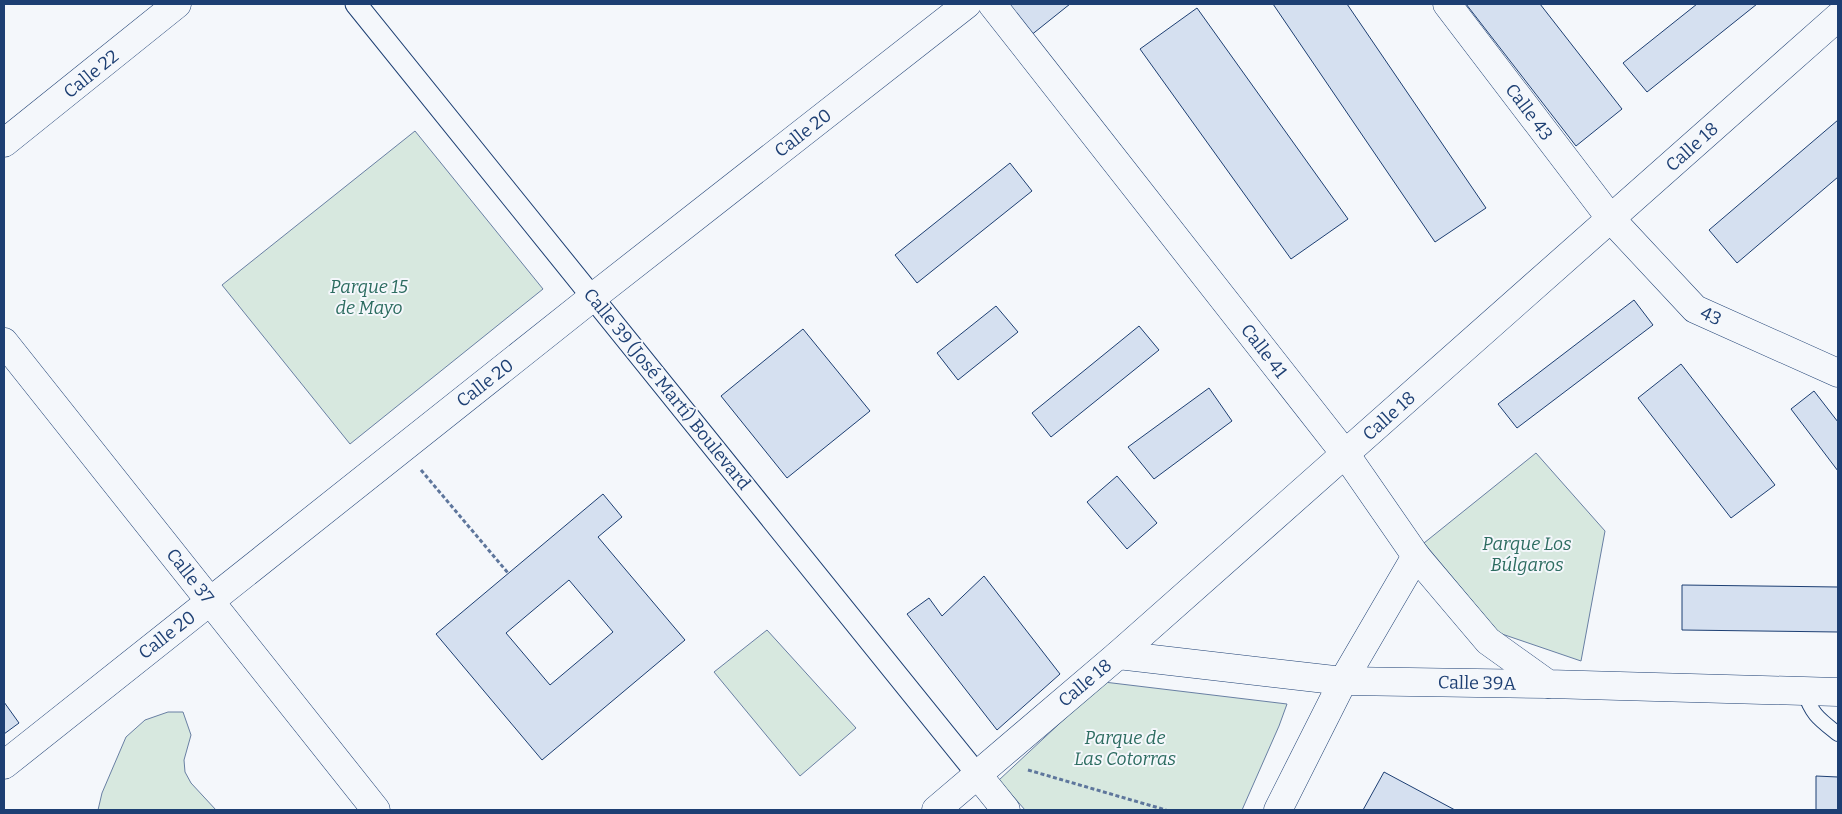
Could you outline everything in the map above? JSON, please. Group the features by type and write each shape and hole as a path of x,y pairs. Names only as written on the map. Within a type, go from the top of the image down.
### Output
{"street":[{"name":"Calle 22","path":"4,143 177,4"},
{"name":"Calle 39 (José Martí) Boulevard","path":"356,4 593,297 985,767"},
{"name":"Calle 20","path":"4,765 593,297 967,4"},
{"name":"Calle 41","path":"992,4 1346,454 1416,556 1488,641 1548,684"},
{"name":"Calle 43","path":"1447,4 1611,219"},
{"name":"Calle 18","path":"936,810 1118,655 1838,17"},
{"name":"43","path":"1611,219 1695,309 1838,373"},
{"name":"Calle 37","path":"4,342 376,810"},
{"path":"1278,810 1343,681 1416,556"},
{"name":"Calle 39A","path":"1118,655 1343,681 1548,684 1838,692"},
{"path":"985,767 1006,810"}],"lane":[{"path":"1804,691 1809,705 1818,719 1838,734"}],"path":[{"path":"403,448 508,573"},
{"path":"985,767 1166,810"}],"green space":[{"name":"Parque 15 de Mayo","path":"415,131 543,289 350,444 222,285"},
{"name":"Parque Los Búlgaros","path":"1536,453 1605,531 1581,661 1499,633 1424,543"},
{"path":"767,630 856,728 800,776 714,672"},
{"name":"Parque de Las Cotorras","path":"1104,682 1287,704 1242,810 1025,810 999,780"},
{"path":"168,712 183,712 191,735 184,760 185,772 191,783 216,810 98,810 102,793 126,737 145,720"}],"building":[{"path":"1012,4 1070,4 1030,36 1007,8"},
{"path":"1273,4 1347,4 1486,208 1435,242"},
{"path":"1466,4 1540,4 1622,109 1576,146"},
{"path":"1697,4 1757,4 1647,92 1623,63"},
{"path":"1197,8 1348,219 1291,259 1140,49"},
{"path":"1838,120 1838,177 1737,263 1709,230"},
{"path":"1010,163 1032,191 917,283 895,255"},
{"path":"1634,300 1653,325 1517,428 1498,404"},
{"path":"996,306 1018,332 958,380 937,353"},
{"path":"1139,326 1159,350 1051,437 1032,413"},
{"path":"803,329 870,411 787,478 721,396"},
{"path":"1681,364 1775,485 1731,518 1638,398"},
{"path":"1209,388 1232,421 1154,479 1128,447"},
{"path":"1814,391 1838,422 1838,471 1791,409"},
{"path":"1117,476 1157,523 1127,549 1087,502"},
{"path":"603,494 622,517 598,537 685,640 542,760 436,634","holes":["569,580 613,632 550,685 506,633"]},
{"path":"984,576 1060,674 997,730 907,614 929,598 942,616"},
{"path":"1682,585 1838,587 1838,632 1682,630"},
{"path":"4,702 19,723 4,734"},
{"path":"1384,772 1455,810 1363,810"},
{"path":"1816,776 1838,777 1838,810 1816,810"}]}
